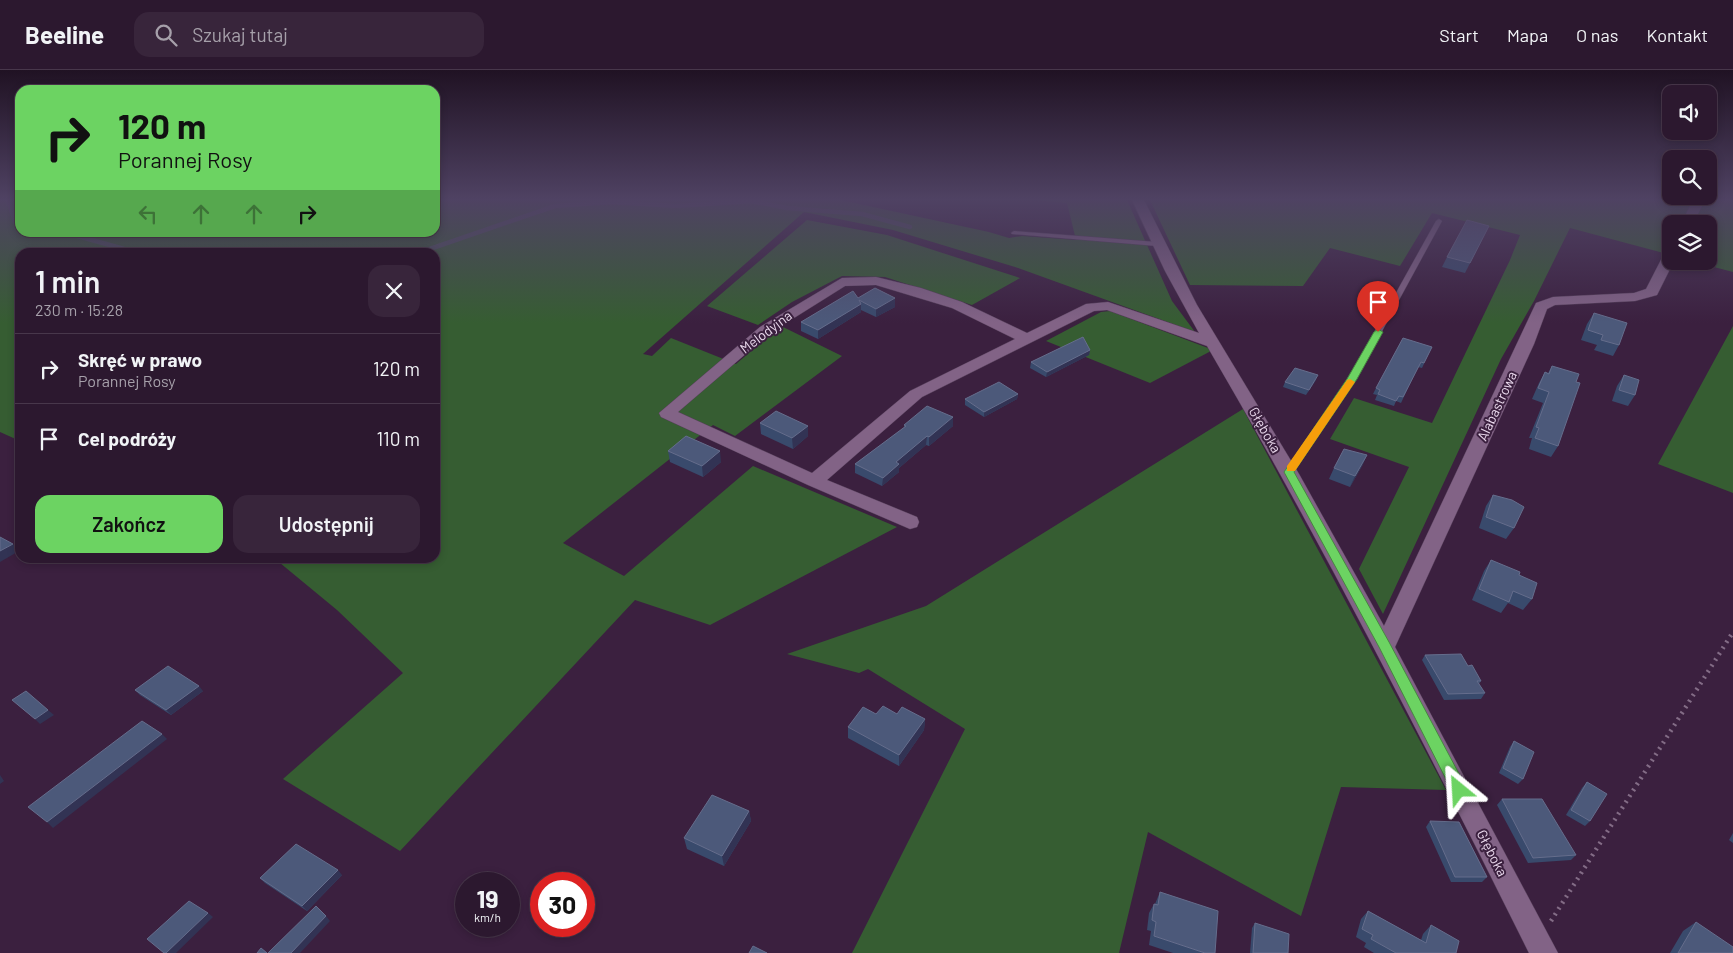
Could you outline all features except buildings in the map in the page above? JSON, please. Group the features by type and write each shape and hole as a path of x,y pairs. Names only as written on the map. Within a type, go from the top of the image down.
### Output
{"street":[{"name":"Głęboka","path":"1156,241 1289,472 1385,646 1540,946"},
{"name":"Alabastrowa","path":"1385,646 1526,344 1540,306 1553,301 1635,296 1652,292 1663,270"},
{"name":"Melodyjna","path":"910,522 814,481 667,413 765,330 842,282 876,281 916,291 957,305 1028,340"},
{"path":"814,481 916,394 1028,340 1091,307 1108,306 1215,344"}],"lane":[{"path":"1124,241 1157,244"},
{"path":"1289,472 1352,379 1429,241"}],"path":[{"path":"1540,946 1550,922 1733,632"}],"green space":[{"path":"0,241 771,241 643,354 652,356 671,338 736,364 781,326 842,356 735,436 713,425 563,543 624,576 753,466 897,527 710,625 635,600 400,851 283,779 403,673 337,610 280,563 440,563 440,248 15,248 15,439 0,432"},
{"path":"782,241 906,241 1020,278 972,305 885,277 842,276 792,302 758,325 707,306"},
{"path":"930,241 1145,241 1172,301 1195,332 1015,267"},
{"path":"1169,241 1415,241 1400,266 1330,248 1303,286 1190,285"},
{"path":"1518,241 1563,241 1534,301 1501,359 1383,614 1359,569 1409,467 1330,439 1354,398 1432,423"},
{"path":"1619,241 1662,241 1662,253"},
{"path":"1717,241 1733,241 1733,272 1717,268"},
{"path":"1110,311 1208,348 1211,351 1150,383 1046,341 1101,312"},
{"path":"1733,326 1733,493 1658,464"},
{"path":"1243,409 1446,790 1341,787 1301,916 1148,832 1119,953 852,953 965,729 868,669 859,673 787,654 926,606"}],"waterway":[{"path":"96,241 121,248"},
{"path":"433,248 452,241"}],"slow traffic":[{"path":"1291,469 1350,382"}],"route":[{"path":"1378,332 1352,379 1289,472 1385,646 1459,790"}]}
